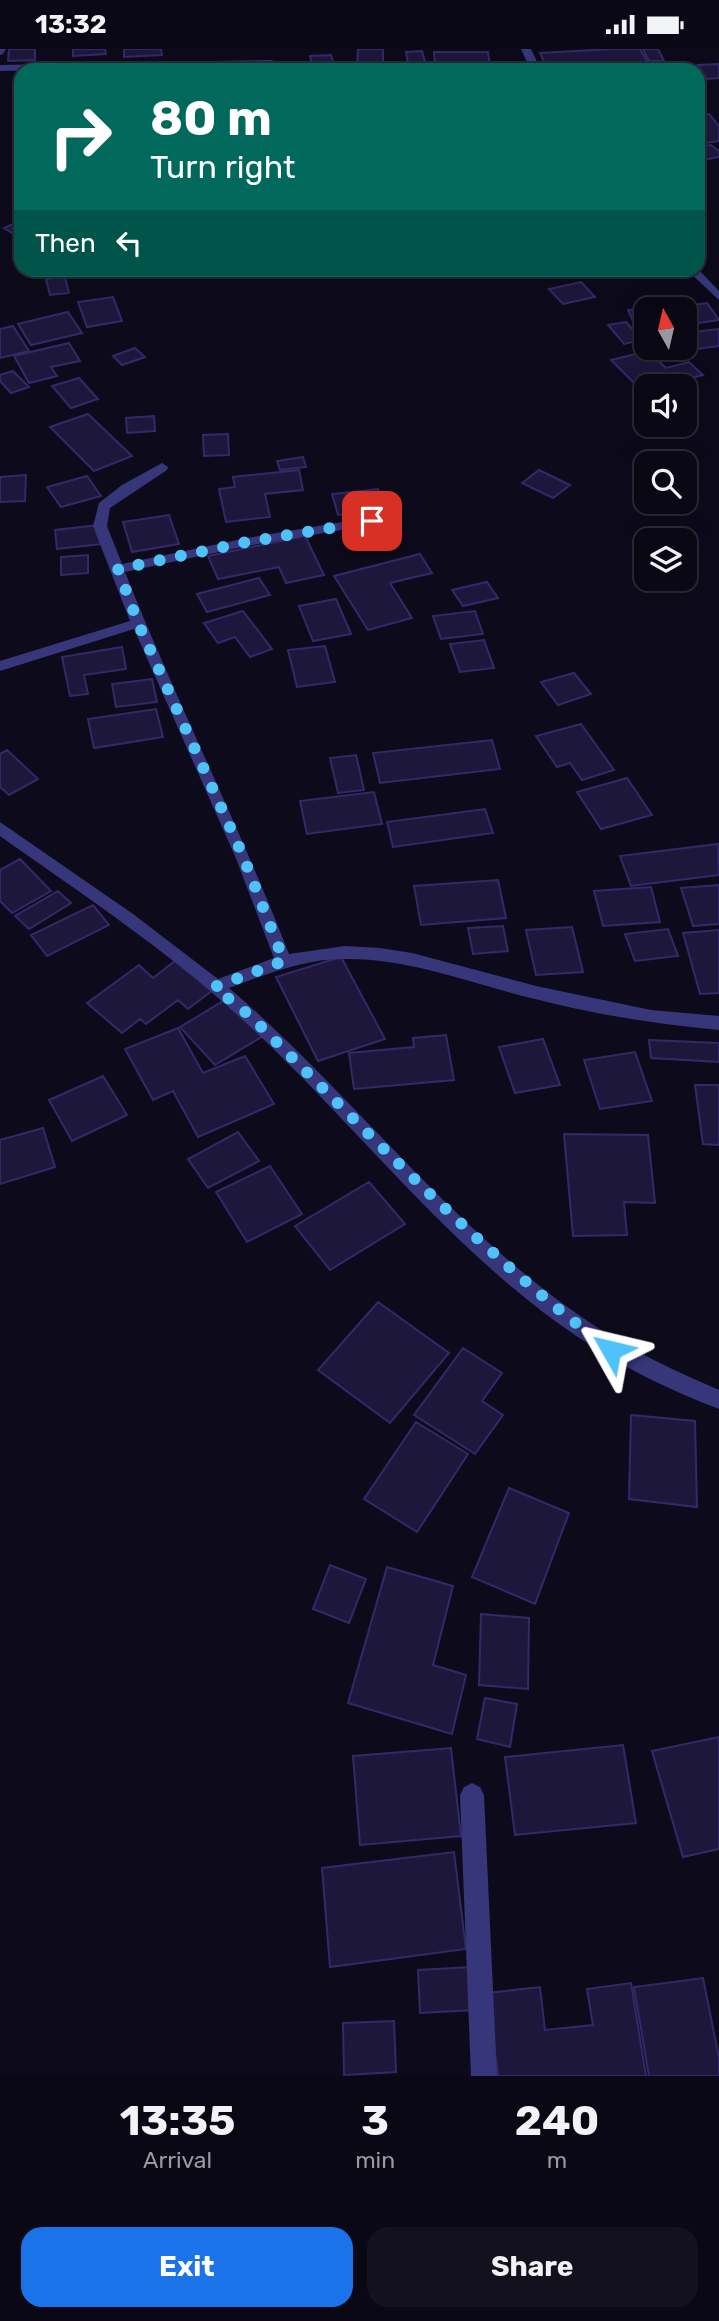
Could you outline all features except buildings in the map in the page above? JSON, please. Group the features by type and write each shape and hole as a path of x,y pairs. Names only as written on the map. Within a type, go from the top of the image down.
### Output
{"street":[{"path":"699,277 719,297"},
{"path":"162,467 127,488 104,506 100,526 138,623 243,856 284,961"},
{"path":"118,569 247,542 372,521"},
{"path":"0,666 138,623"},
{"path":"0,828 173,950 249,1015 494,1257 550,1304 611,1350 687,1389 719,1400"},
{"path":"214,987 284,961 345,952 380,954 412,959 536,993 651,1017 719,1023"},
{"path":"472,1795 484,2076"}],"route":[{"path":"372,521 247,542 118,569 138,623 146,635 205,776 243,856 284,961 214,987 249,1015 494,1257 611,1350"}]}
